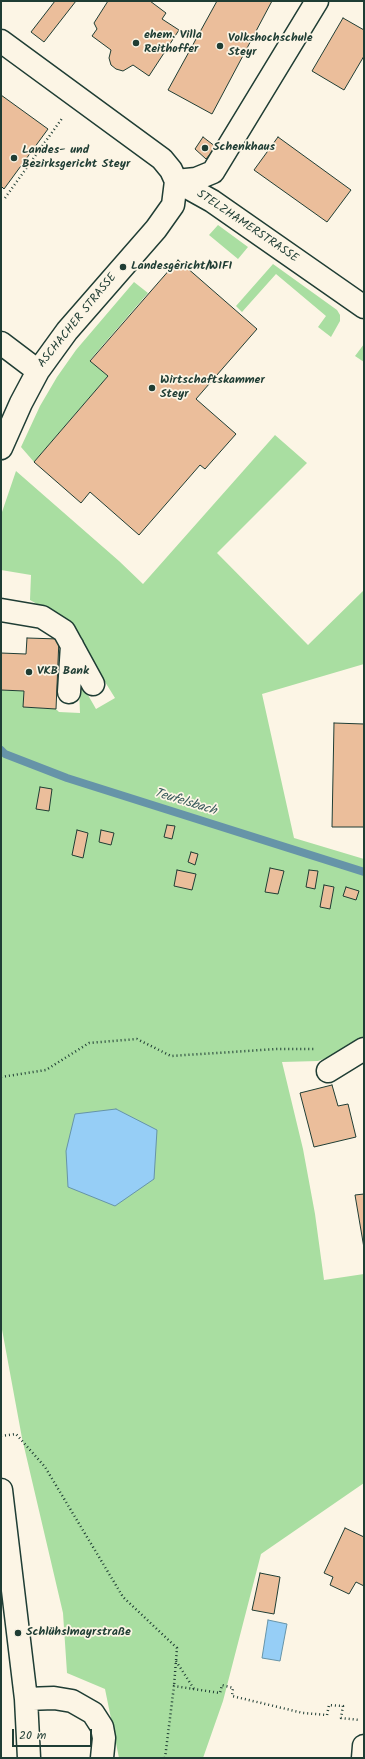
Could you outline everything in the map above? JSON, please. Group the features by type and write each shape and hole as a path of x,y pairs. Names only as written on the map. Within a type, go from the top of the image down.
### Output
{"street":[{"path":"176,181 196,179 213,172 317,1"},
{"name":"STELZHAMERSTRASSE","path":"1,41 162,160 171,170 176,181 212,201 364,307"},
{"name":"ASCHACHER STRASSE","path":"1,448 21,403 38,371 67,331 156,229 173,204 176,181"},
{"path":"1,343 38,371"},
{"path":"1,610 42,617 64,631 93,684"},
{"path":"69,692 72,645"},
{"path":"328,1071 364,1049"},
{"path":"1,1490 26,1699 29,1758"},
{"path":"26,1699 54,1698 72,1701 93,1713 102,1727 104,1738 104,1753 102,1758"},
{"path":"362,1758 364,1746"}],"path":[{"path":"5,198 65,114 80,98"},
{"path":"1,1077 46,1070 90,1043 137,1039 171,1056 277,1049 319,1049"},
{"path":"1,1436 16,1434 45,1467 123,1597 177,1648 174,1686 164,1758"},
{"path":"176,1661 195,1689"},
{"path":"174,1686 220,1693 222,1685 233,1688 232,1696 303,1713 327,1715 329,1704 343,1706 341,1718 364,1721"}],"green space":[{"path":"218,225 248,247 238,259 209,235"},
{"path":"273,264 337,310 340,315 340,321 331,337 318,327 326,316 276,274 242,312 236,306"},
{"path":"134,282 148,293 90,360 108,376 34,462 21,447 40,406 57,377 76,350"},
{"path":"364,344 364,362 355,356"},
{"path":"275,435 307,463 217,553 308,645 364,590 364,664 262,694 294,838 364,859 364,1042 361,1045 318,1061 282,1062 303,1149 315,1214 324,1280 364,1274 364,1483 261,1554 223,1701 203,1758 119,1758 105,1689 67,1673 63,1613 22,1438 1,1324 1,690 24,691 24,707 56,709 59,712 80,713 79,689 84,688 96,709 115,698 68,622 30,600 31,575 1,570 1,515 16,471 119,561 143,584"}],"water":[{"path":"116,1109 157,1130 154,1179 115,1206 68,1187 66,1151 75,1114"},
{"path":"268,1620 287,1624 280,1661 262,1658"}],"building":[{"path":"55,1 76,1 44,42 31,32"},
{"name":"ehem. Villa Reithoffer","path":"108,1 150,1 166,13 162,19 179,30 149,76 133,65 123,71 116,69 111,65 109,58 111,50 92,36 97,29 94,23"},
{"name":"Volkshochschule Steyr","path":"217,1 272,1 212,114 168,90"},
{"path":"343,18 364,30 364,56 344,90 312,71"},
{"name":"Landes- und Bezirksgericht Steyr","path":"1,95 48,129 4,189 1,186"},
{"name":"Schenkhaus","path":"203,137 216,147 206,159 195,149"},
{"path":"278,137 351,190 327,222 254,170"},
{"name":"Wirtschaftskammer Steyr","path":"178,260 257,329 196,399 236,434 205,469 200,465 139,535 90,492 81,503 34,462 108,376 90,361"},
{"name":"VKB Bank","path":"27,638 59,639 56,709 23,707 24,691 1,690 1,653 26,654"},
{"path":"334,723 364,724 364,827 332,827"},
{"path":"40,787 52,789 49,811 36,809"},
{"path":"167,825 175,826 172,839 164,837"},
{"path":"77,830 88,833 83,858 72,855"},
{"path":"101,830 114,833 111,845 99,842"},
{"path":"191,852 198,854 195,865 188,862"},
{"path":"270,868 284,871 278,894 265,892"},
{"path":"177,870 196,874 192,890 174,886"},
{"path":"309,870 318,871 315,889 306,887"},
{"path":"324,885 334,887 330,909 320,907"},
{"path":"346,887 359,891 356,900 343,896"},
{"path":"332,1085 338,1106 348,1104 356,1137 314,1147 300,1093"},
{"path":"364,1194 364,1248 355,1195"},
{"path":"345,1528 364,1537 364,1586 356,1582 349,1594 330,1585 333,1577 324,1573"},
{"path":"260,1573 280,1577 274,1614 252,1610"}],"waterway":[{"name":"Teufelsbach","path":"1,750 5,754 67,778 364,872"}],"place":[{"name":"ehem. Villa Reithoffer","path":"136,43"},
{"name":"Volkshochschule Steyr","path":"220,46"},
{"name":"Schenkhaus","path":"205,148"},
{"name":"Landes- und Bezirksgericht Steyr","path":"14,158"},
{"name":"Landesgericht/WIFI","path":"123,267"},
{"name":"Wirtschaftskammer Steyr","path":"152,388"},
{"name":"VKB Bank","path":"29,672"},
{"name":"Schlühslmayrstraße","path":"18,1633"}]}
